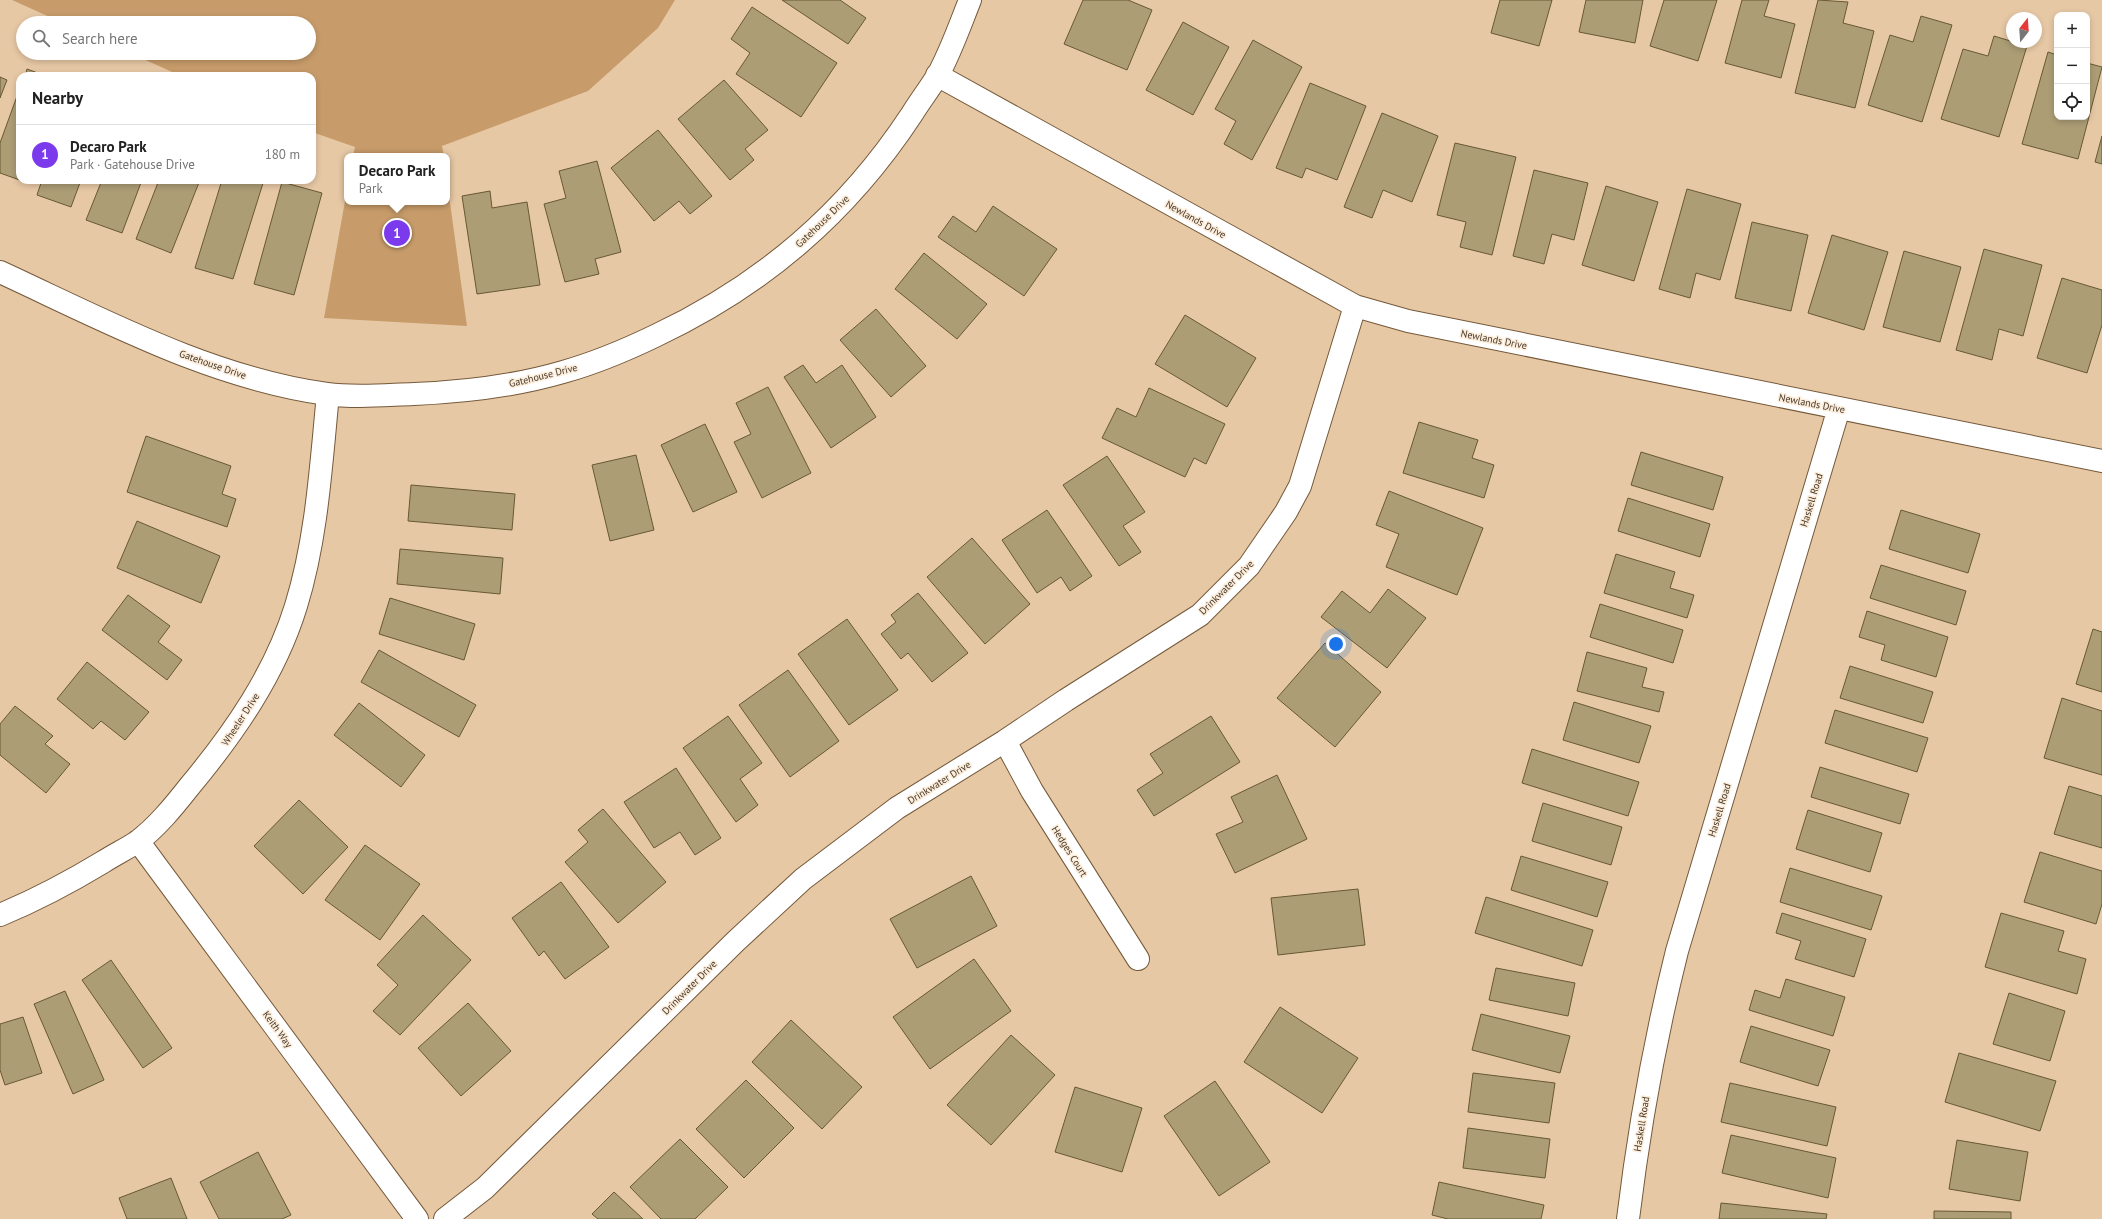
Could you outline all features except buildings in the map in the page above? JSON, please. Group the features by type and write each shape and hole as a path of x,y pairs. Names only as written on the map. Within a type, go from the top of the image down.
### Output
{"street":[{"name":"Gatehouse Drive","path":"0,272 180,353 274,384 328,394 452,393 508,385 564,372 622,351 682,323 723,301 759,277 798,245 835,210 871,171 902,129 937,76 959,30 970,0"},
{"name":"Newlands Drive","path":"937,76 1354,306 1408,321 2102,461"},
{"name":"Drinkwater Drive","path":"445,1219 485,1188 736,941 803,878 897,808 1005,741 1200,614 1249,566 1286,512 1300,486 1354,306"},
{"name":"Wheeler Drive","path":"0,915 34,900 138,841 173,807 217,754 252,704 281,648 296,607 317,508 328,394"},
{"name":"Haskell Road","path":"1628,1219 1648,1083 1664,1000 1677,951 1839,408"},
{"name":"Hedges Court","path":"1005,741 1032,791 1138,959"},
{"name":"Keith Way","path":"138,841 417,1219"}],"shaded area":[{"path":"12,0 675,0 658,28 588,91 442,146 443,153 354,153 355,147 316,133 316,72 172,72 146,60 316,60 316,16 47,16"},
{"path":"450,203 467,326 324,318 344,205 450,205"}],"place":[{"name":"Decaro Park","path":"397,233"}]}
